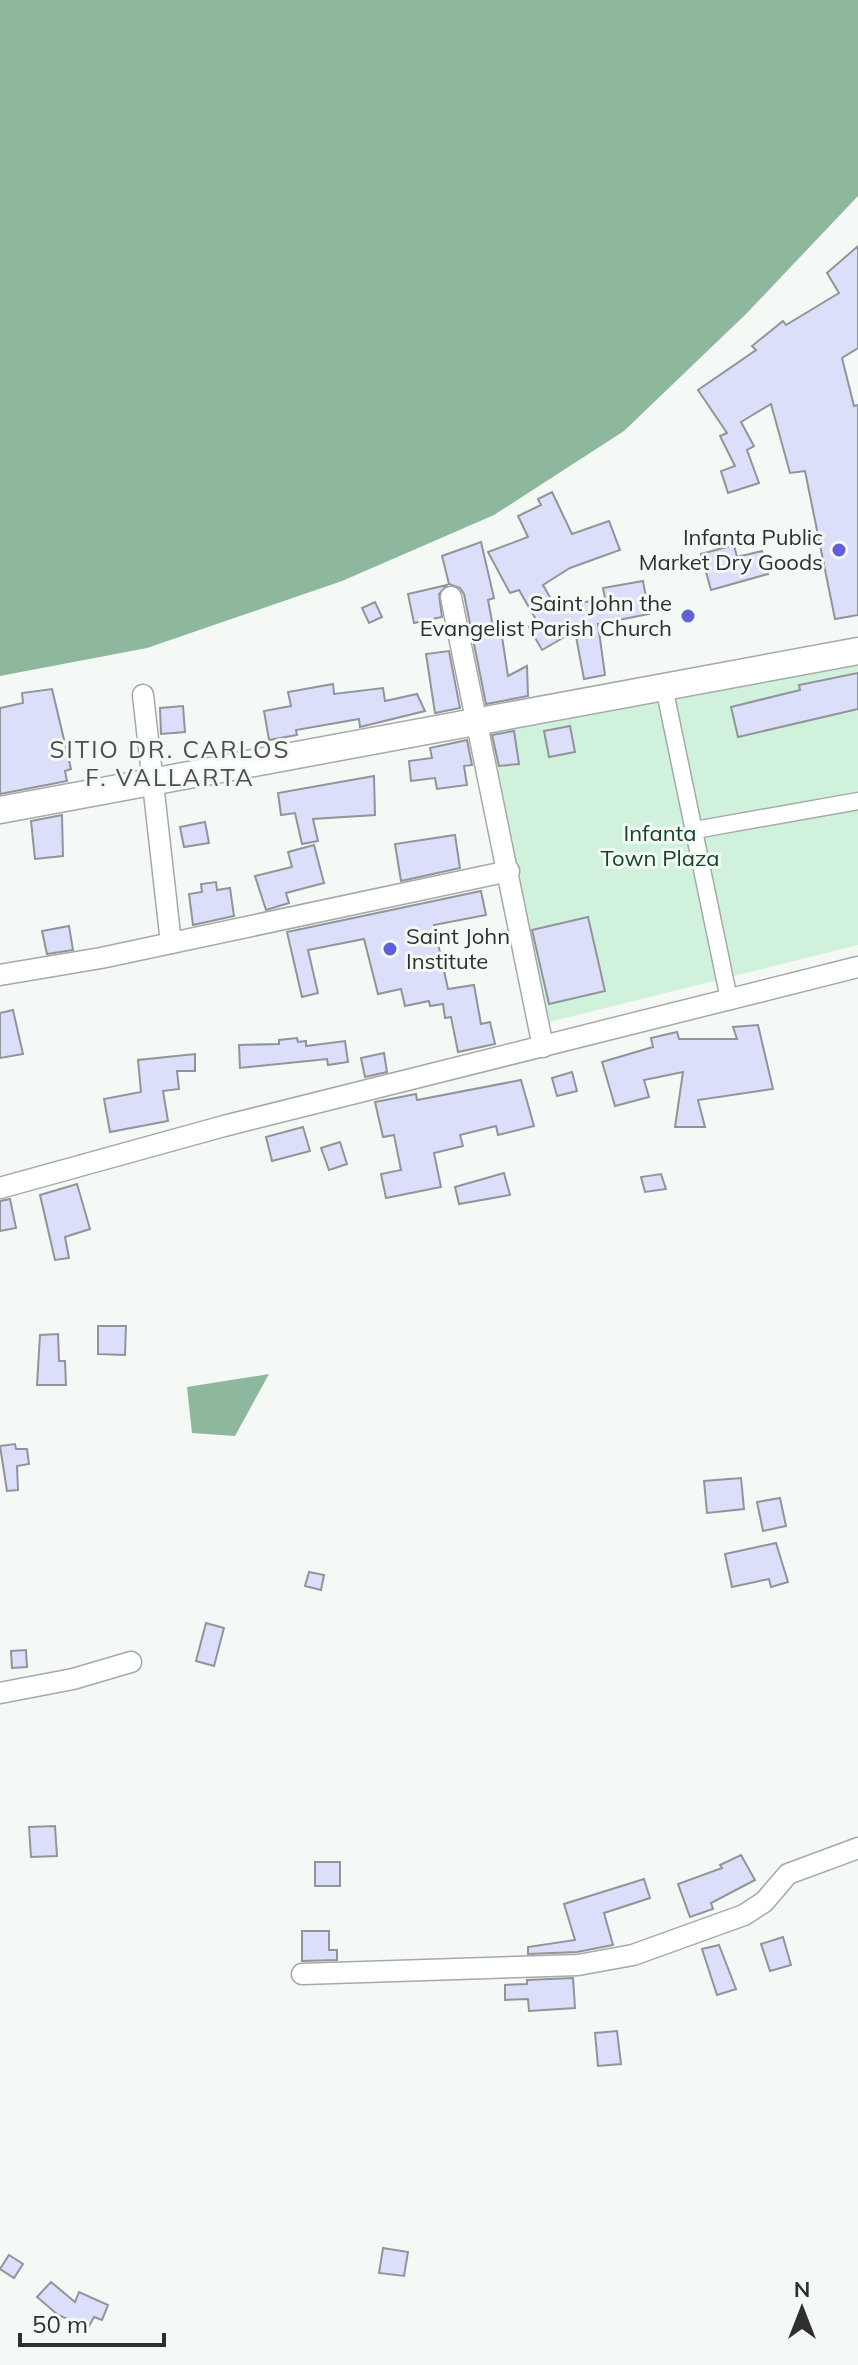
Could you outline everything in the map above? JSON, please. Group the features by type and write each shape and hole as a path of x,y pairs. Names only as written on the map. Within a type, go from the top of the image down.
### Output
{"street":[{"path":"451,597 543,1047"},
{"path":"0,810 152,780 475,725 858,651"},
{"path":"664,687 729,999"},
{"path":"143,695 171,943"},
{"path":"695,830 858,801"},
{"path":"0,975 171,943 509,871"},
{"path":"0,1188 224,1126 858,967"},
{"path":"0,1693 73,1679 131,1662"},
{"path":"302,1974 578,1965 633,1955 744,1915 764,1902 788,1874 858,1848"}],"green space":[{"name":"Infanta Town Plaza","path":"858,660 858,945 549,1022 484,734"}],"shaded area":[{"path":"0,0 858,0 858,196 746,314 624,431 494,515 342,581 147,648 0,676"},
{"path":"269,1374 235,1436 192,1433 187,1387"}],"building":[{"path":"858,246 858,348 842,358 854,406 858,405 858,615 835,619 805,471 790,473 771,404 741,422 754,446 747,450 759,483 728,493 721,471 735,466 720,436 727,433 698,390 756,350 752,346 783,321 786,325 839,293 827,273"},
{"path":"552,492 572,534 609,521 620,550 570,568 543,585 556,608 605,598 603,588 643,581 649,614 598,624 605,675 584,679 575,631 542,650 529,627 538,623 519,590 510,593 488,552 528,537 518,516 541,505 538,499"},
{"path":"481,542 494,598 488,600 494,632 501,630 508,676 527,666 528,696 486,704 464,594 460,588 449,584 442,556"},
{"path":"734,545 737,557 762,551 768,574 711,590 701,554"},
{"path":"447,585 439,594 442,617 414,623 408,594"},
{"path":"375,602 382,617 369,623 362,608"},
{"path":"449,651 460,708 435,713 426,654"},
{"path":"858,673 858,709 738,737 731,707 800,690 799,685"},
{"path":"333,684 334,694 383,688 385,701 417,694 425,711 360,727 359,719 296,730 297,735 269,740 264,711 291,706 288,692"},
{"path":"52,689 71,769 65,771 67,781 0,794 0,708 23,703 22,693"},
{"path":"183,706 185,732 161,734 160,708"},
{"path":"570,726 575,752 549,757 544,731"},
{"path":"514,731 519,764 499,766 492,735"},
{"path":"467,740 472,765 464,766 467,785 437,789 435,778 411,781 409,761 432,758 430,748"},
{"path":"374,776 375,815 313,819 318,841 302,844 295,813 281,815 278,793"},
{"path":"62,815 63,856 35,859 31,821"},
{"path":"205,822 209,843 184,847 180,827"},
{"path":"455,835 460,868 401,881 395,844"},
{"path":"314,845 324,883 286,893 289,903 266,910 255,876 292,867 288,852"},
{"path":"216,882 217,890 230,888 234,916 193,925 189,894 202,892 201,884"},
{"path":"481,891 486,915 434,925 448,989 474,985 481,1024 490,1022 495,1044 458,1052 451,1017 445,1018 443,1004 430,1006 429,1001 405,1006 401,989 378,994 364,939 308,950 318,993 302,997 287,932"},
{"path":"588,917 605,991 549,1004 532,930"},
{"path":"69,926 73,950 47,954 42,931"},
{"path":"13,1010 23,1054 0,1058 0,1013"},
{"path":"758,1025 773,1089 698,1100 705,1127 675,1127 683,1072 644,1080 649,1097 615,1106 602,1062 653,1047 651,1038 677,1032 679,1039 737,1039 733,1027"},
{"path":"297,1038 298,1042 306,1041 306,1046 345,1041 348,1062 328,1065 327,1059 240,1068 239,1045 279,1044 279,1040"},
{"path":"384,1053 387,1072 365,1077 361,1058"},
{"path":"195,1054 195,1071 177,1071 179,1089 163,1091 168,1121 110,1132 104,1099 141,1092 138,1060"},
{"path":"572,1072 577,1091 557,1096 552,1078"},
{"path":"521,1080 534,1126 498,1135 496,1126 460,1135 463,1146 434,1153 441,1187 386,1198 381,1174 401,1170 394,1135 383,1137 375,1102 416,1094 417,1100"},
{"path":"303,1127 310,1151 272,1161 266,1137"},
{"path":"340,1142 347,1164 329,1170 321,1148"},
{"path":"504,1173 510,1195 459,1204 455,1187"},
{"path":"661,1174 666,1189 645,1192 641,1177"},
{"path":"77,1184 90,1229 65,1237 69,1258 55,1260 40,1195"},
{"path":"10,1199 16,1228 0,1231 0,1201"},
{"path":"98,1326 126,1326 125,1355 98,1354"},
{"path":"58,1334 59,1361 65,1361 66,1385 37,1385 40,1335"},
{"path":"15,1444 16,1449 27,1449 29,1464 17,1466 18,1490 7,1491 0,1446"},
{"path":"741,1478 744,1509 707,1513 704,1481"},
{"path":"780,1498 786,1526 763,1531 757,1502"},
{"path":"776,1543 788,1582 771,1587 769,1579 732,1587 725,1554"},
{"path":"309,1572 324,1575 321,1590 305,1586"},
{"path":"206,1623 224,1628 214,1666 196,1661"},
{"path":"26,1650 27,1667 12,1668 11,1651"},
{"path":"55,1826 57,1856 31,1857 29,1827"},
{"path":"741,1855 755,1880 711,1903 713,1909 690,1917 678,1884 722,1868 720,1865"},
{"path":"315,1862 340,1862 340,1886 315,1886"},
{"path":"644,1879 650,1898 604,1913 613,1945 577,1952 528,1954 528,1947 575,1940 564,1904"},
{"path":"302,1931 329,1931 329,1950 337,1950 337,1960 302,1961"},
{"path":"783,1937 791,1965 770,1971 761,1944"},
{"path":"719,1945 736,1989 717,1995 702,1949"},
{"path":"573,1978 575,2008 529,2011 528,1999 505,2000 505,1985 527,1984 527,1980"},
{"path":"617,2031 621,2064 598,2066 595,2033"},
{"path":"383,2248 408,2252 404,2276 379,2273"},
{"path":"9,2255 23,2264 14,2278 0,2269"},
{"path":"51,2282 75,2302 79,2292 108,2305 102,2320 94,2317 88,2328 58,2315 37,2297"}],"place":[{"name":"Infanta Public Market Dry Goods","path":"839,550"},
{"name":"Saint John the Evangelist Parish Church","path":"688,616"},
{"name":"Saint John Institute","path":"390,949"}],"district":[{"name":"SITIO DR. CARLOS F. VALLARTA","path":"170,763"}]}
